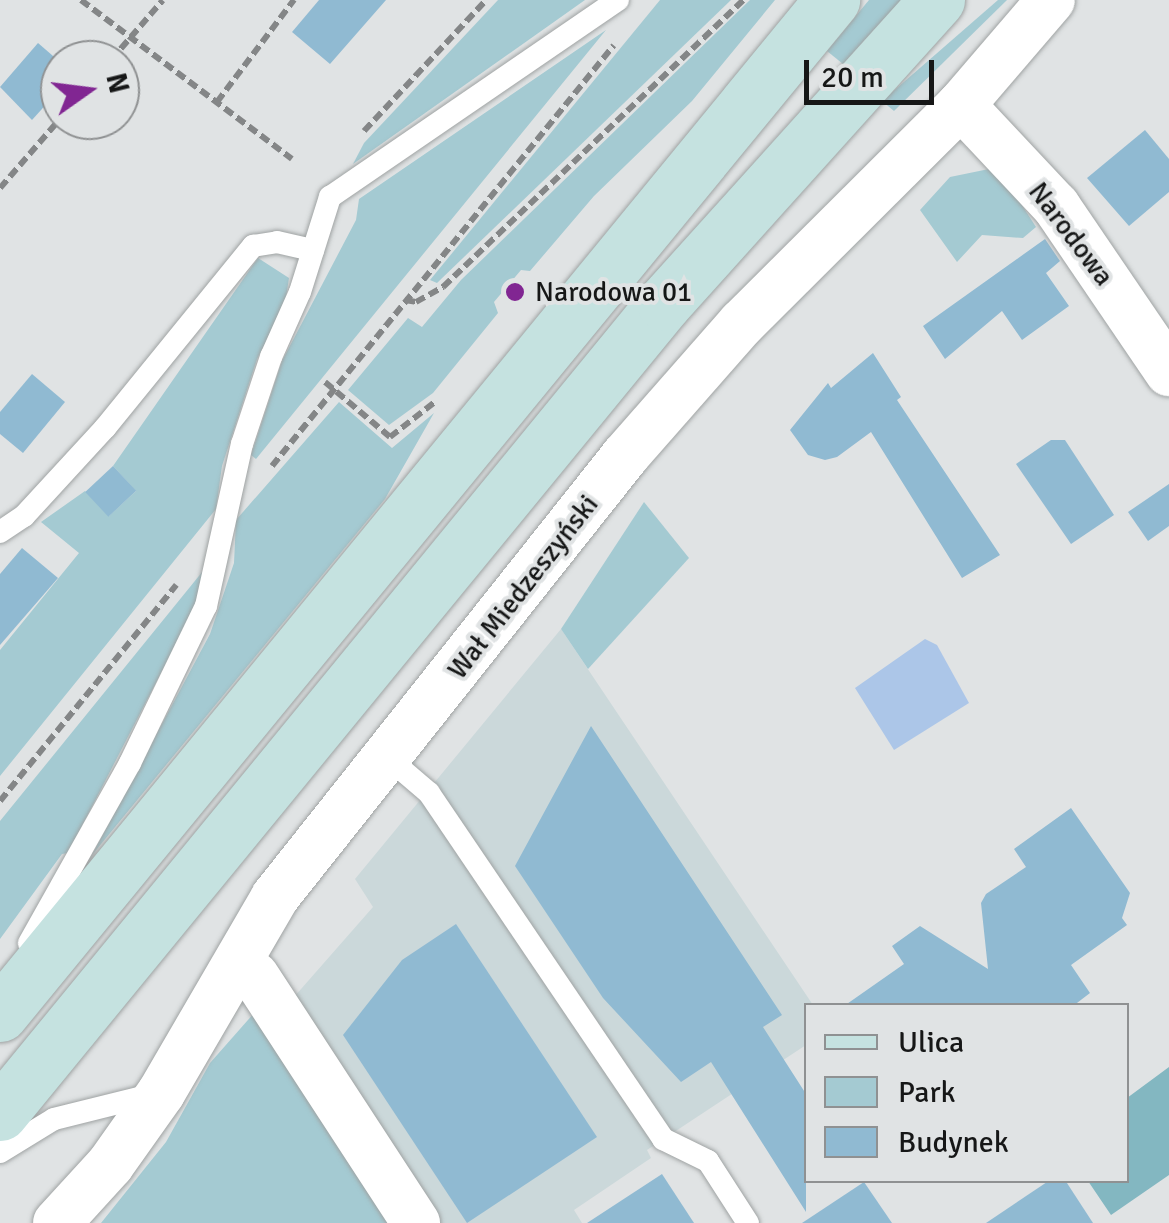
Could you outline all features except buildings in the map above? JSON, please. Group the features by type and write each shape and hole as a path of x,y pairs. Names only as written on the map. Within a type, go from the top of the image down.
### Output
{"main road":[{"path":"0,1014 832,0"},
{"path":"0,1113 664,303 937,0"}],"street":[{"name":"Wał Miedzeszyński","path":"57,1223 110,1164 161,1092 275,897 676,392 961,104 1051,0"},
{"name":"Narodowa","path":"961,104 1056,206 1169,372"},
{"path":"255,976 416,1223"}],"lane":[{"path":"0,995 130,763 206,606 242,444 330,197 618,0"},
{"path":"0,532 24,516 105,428 253,246 277,242 314,250"},
{"path":"388,758 429,793 663,1139 708,1161 748,1223"},
{"path":"0,1152 54,1119 161,1092"}],"path":[{"path":"81,0 292,159"},
{"path":"130,38 163,0"},
{"path":"216,102 294,0"},
{"path":"330,197 338,170 362,133 486,0"},
{"path":"405,300 416,302 443,287 743,0"},
{"path":"0,801 617,42"},
{"path":"0,188 42,140"},
{"path":"325,382 390,437"}],"shaded area":[{"path":"561,629 812,1003 804,1003 804,1046 647,1150 651,1158 574,1210 582,1223 431,1223 287,1005 373,907 355,879"},
{"path":"925,639 937,645 969,703 894,750 855,688"},
{"path":"1169,1067 1169,1175 1111,1215 1089,1183 1129,1183 1129,1097"}],"green space":[{"path":"498,0 585,0 353,164 364,143"},
{"path":"660,0 731,0 437,283 430,280"},
{"path":"750,0 775,0 692,101 594,196 530,271 521,270 494,302 498,313 433,393 389,425 348,390 408,318 422,327 461,280"},
{"path":"869,0 901,0 843,64 827,51"},
{"path":"998,0 1007,0 894,111 882,101"},
{"path":"606,30 256,459 251,455 282,361 356,220 359,199"},
{"path":"989,169 1003,176 1036,227 1023,238 982,235 957,262 920,210 950,177"},
{"path":"258,258 289,278 285,304 257,359 222,466 216,509 0,776 0,650 79,553 41,522 85,491 109,516 136,491 113,466"},
{"path":"339,402 392,448 434,413 385,499 92,855 210,634 234,563 236,520"},
{"path":"644,502 689,558 588,669 561,629"},
{"path":"207,566 195,607 68,853 62,854 0,939 0,821"},
{"path":"255,1012 393,1223 101,1223 166,1142 210,1063"}],"place":[{"name":"Narodowa 01","path":"515,292"}]}
